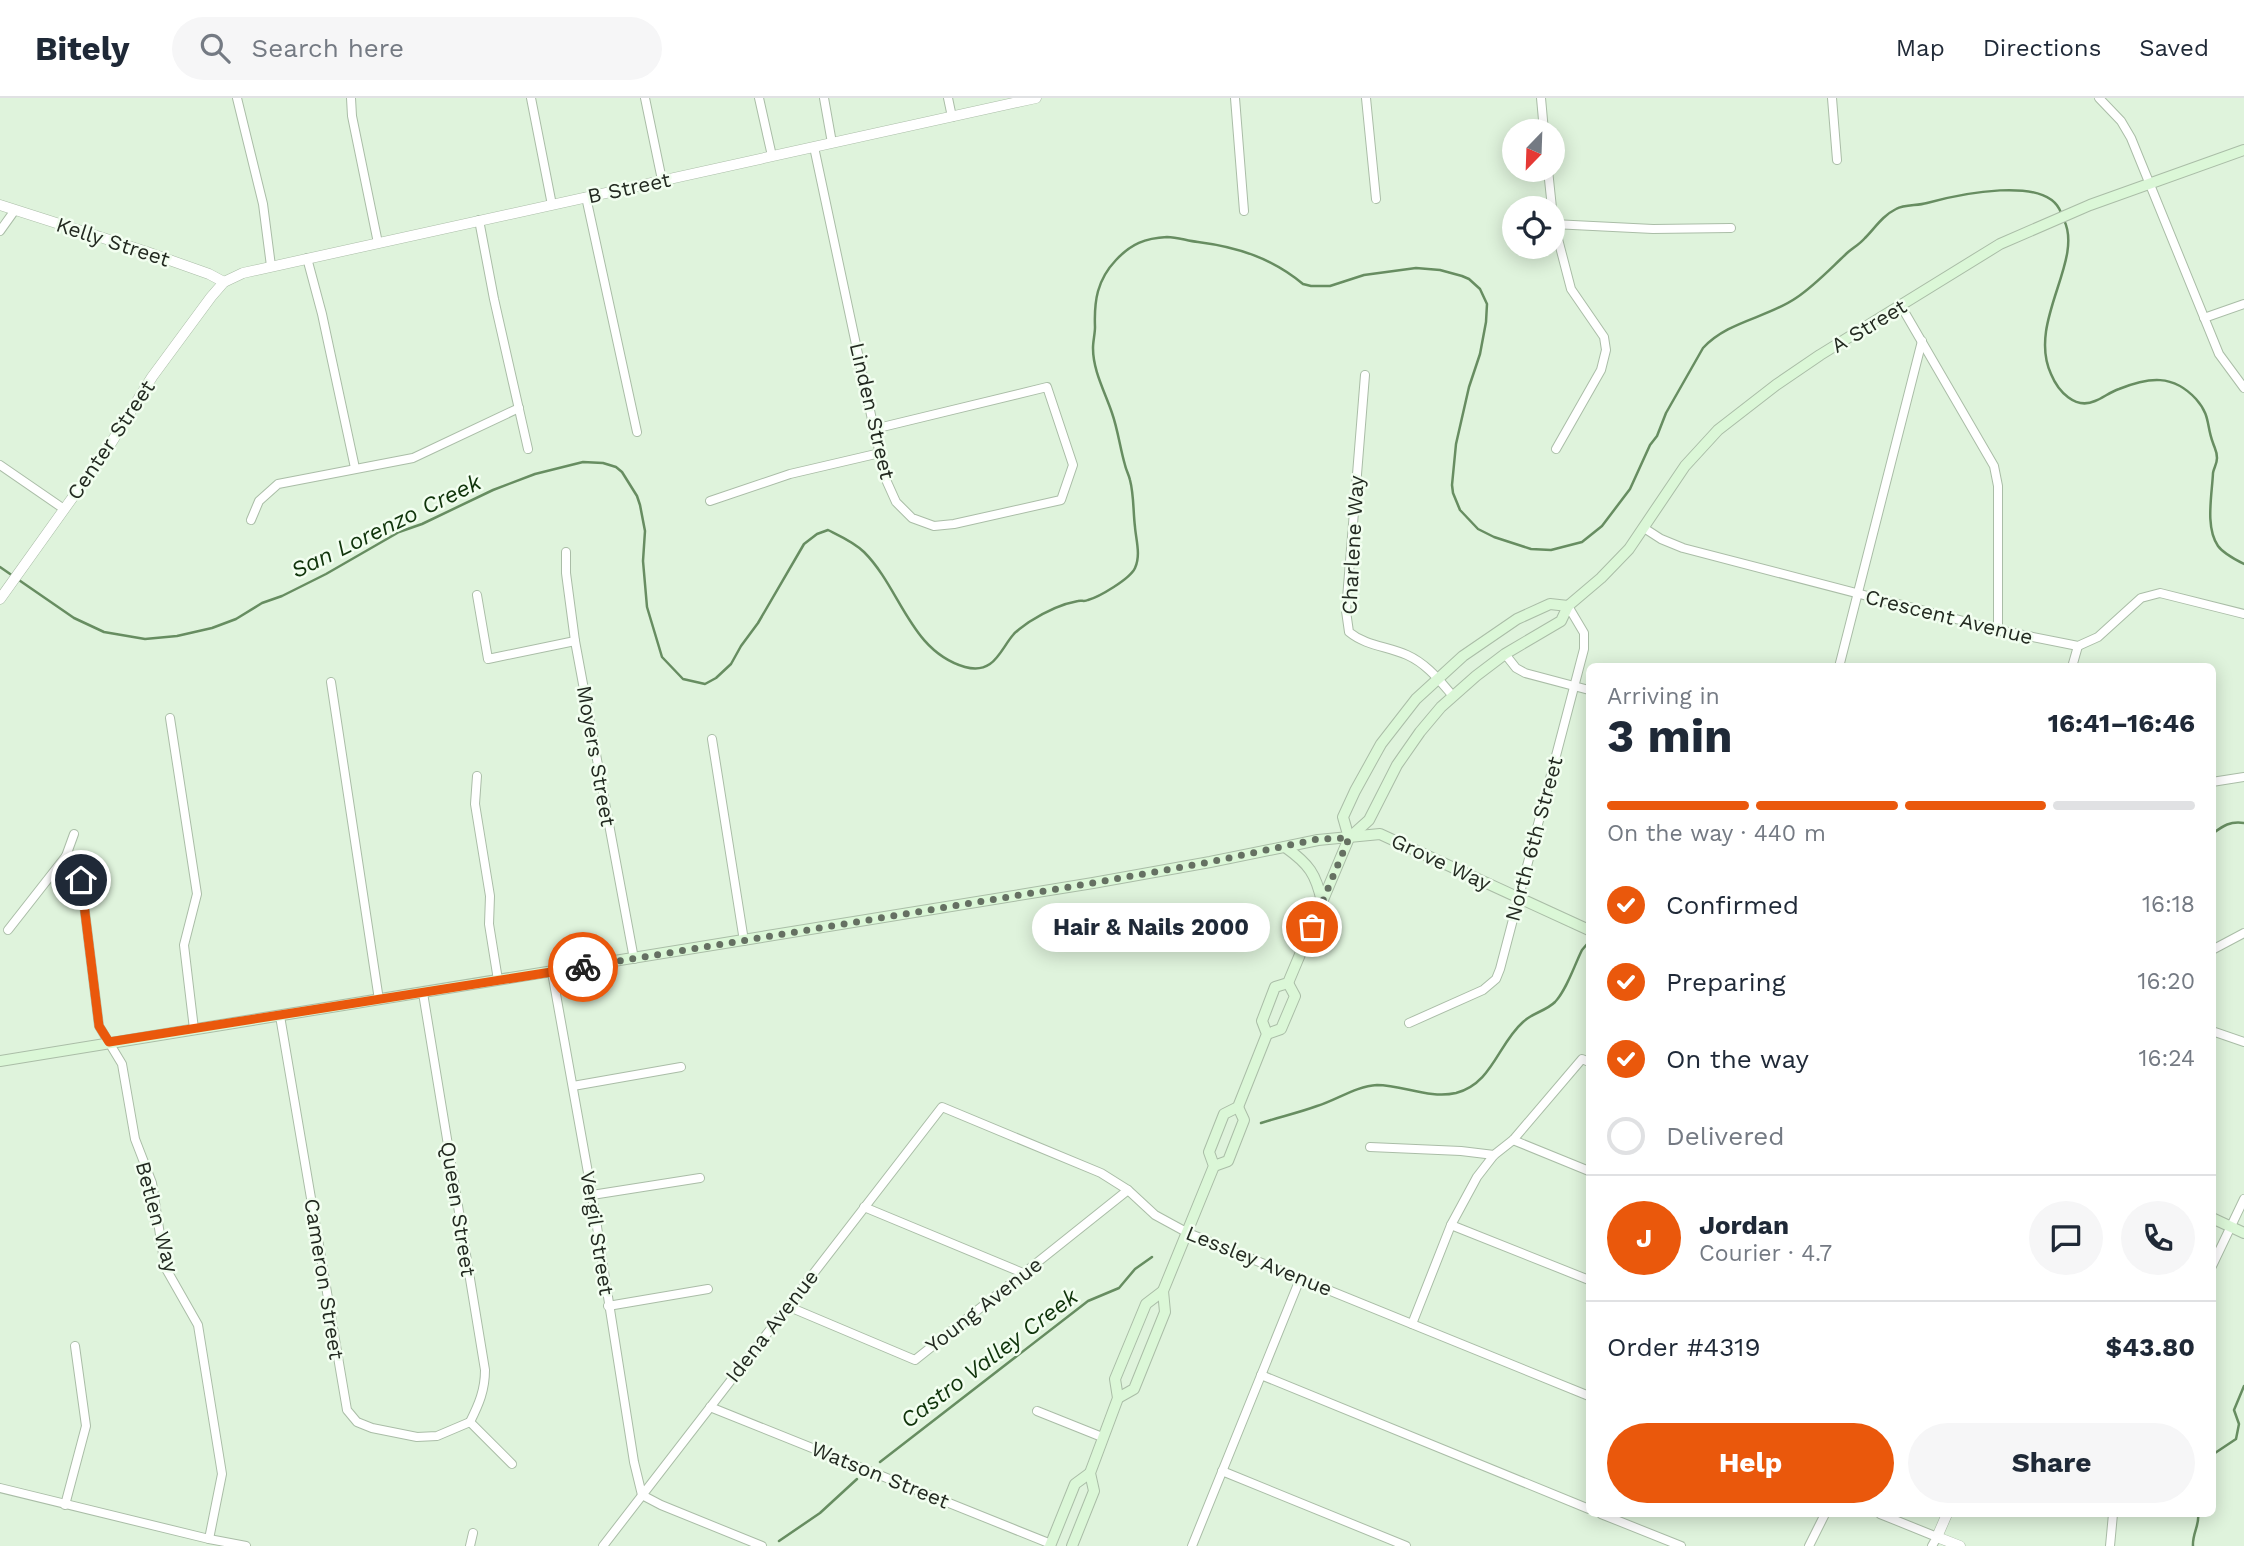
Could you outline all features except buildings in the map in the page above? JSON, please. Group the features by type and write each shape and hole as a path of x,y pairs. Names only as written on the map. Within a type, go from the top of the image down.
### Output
{"main road":[{"name":"A Street","path":"1349,838 1369,820 1409,746 1453,696 1506,654 1561,621 1568,606 1617,562 1644,528 1685,466 1718,430 1798,370 2000,244 2053,219 2244,150"},
{"path":"1288,983 1349,838 1343,817 1376,752 1400,717 1437,677 1477,645 1517,620 1550,604 1568,606"},
{"name":"Grove Way","path":"0,1061 1093,883 1318,839 1380,834 1586,929"},
{"path":"1286,847 1305,862 1313,873 1322,902"},
{"path":"1267,1034 1281,1029 1295,996 1288,983"},
{"path":"1072,1546 1094,1491 1090,1473 1118,1398 1115,1380 1146,1304 1163,1291 1188,1233 1214,1166 1209,1153 1219,1125 1224,1114 1238,1107 1267,1034 1262,1021 1275,987 1288,983"},
{"path":"1214,1166 1228,1161 1244,1120 1238,1107"},
{"path":"2216,1220 2244,1233"},
{"path":"1118,1398 1134,1389 1166,1312 1163,1291"},
{"path":"1050,1545 1075,1484 1090,1473"}],"street":[{"path":"237,98 262,204 271,266"},
{"path":"351,98 352,116 378,243"},
{"path":"531,98 552,205"},
{"path":"645,98 662,180"},
{"path":"759,98 772,156"},
{"path":"824,98 832,143"},
{"path":"948,98 952,117"},
{"name":"B Street","path":"224,282 243,273 271,266 1036,98"},
{"path":"1235,98 1244,211"},
{"path":"1366,98 1376,198"},
{"path":"1541,98 1543,119"},
{"path":"1832,98 1837,160"},
{"path":"2099,98 2112,109 2126,128 2158,200 2219,354 2244,388"},
{"name":"Linden Street","path":"814,147 874,429 887,482 896,502 912,518 934,526 954,524 1061,500 1073,465 1047,387 874,429"},
{"path":"586,197 638,432"},
{"name":"Kelly Street","path":"0,205 147,252 224,282"},
{"path":"0,231 15,210"},
{"path":"479,220 528,449"},
{"path":"1565,225 1653,229 1731,228"},
{"path":"307,258 322,314 355,468"},
{"path":"1556,449 1601,370 1606,350 1604,337 1571,289 1563,259"},
{"name":"Center Street","path":"0,599 108,448 152,377 224,282"},
{"path":"2204,318 2244,304"},
{"path":"1901,306 1994,466 1998,486 1998,630"},
{"path":"1840,663 1922,341"},
{"name":"Charlene Way","path":"1365,375 1346,611 1349,632 1360,641 1406,654 1427,667 1453,696"},
{"path":"251,520 259,501 278,484 413,458 519,408"},
{"path":"710,501 790,474 880,453"},
{"path":"0,466 64,509"},
{"name":"Crescent Avenue","path":"1644,528 1683,548 1998,630 2078,646"},
{"name":"Moyers Street","path":"566,552 566,573 575,641 634,959"},
{"path":"2073,663 2078,646 2098,637 2141,598 2160,593 2244,614"},
{"path":"477,594 488,659 575,641"},
{"name":"North 6th Street","path":"1409,1023 1483,990 1491,985 1500,969 1585,641 1579,623 1568,606"},
{"path":"1506,654 1516,668 1525,673 1586,689"},
{"path":"331,682 379,1000"},
{"path":"170,718 197,894 184,944 194,1029"},
{"path":"712,739 744,941"},
{"path":"477,776 475,804 490,896 489,923 498,980"},
{"path":"2216,781 2244,777"},
{"path":"8,930 66,856 75,834"},
{"name":"Betlen Way","path":"66,856 81,880 99,1026 122,1064 135,1139 152,1183 165,1267 198,1325 222,1475 209,1539"},
{"path":"2216,948 2244,933"},
{"name":"Vergil Street","path":"552,972 592,1195 634,1462 642,1495"},
{"name":"Queen Street","path":"423,993 485,1370 482,1399 470,1422"},
{"name":"Cameron Street","path":"280,1016 347,1410 357,1422 372,1429 417,1437 437,1436 470,1422"},
{"path":"2216,1032 2244,1042"},
{"path":"1412,1324 1451,1225 1477,1177 1494,1155 1513,1140 1585,1061"},
{"path":"573,1086 681,1067"},
{"name":"Lessley Avenue","path":"942,1107 1101,1172 1128,1190 1155,1215 1188,1233 1586,1395"},
{"name":"Idena Avenue","path":"603,1546 942,1107"},
{"path":"1513,1140 1586,1170"},
{"path":"1370,1147 1494,1155"},
{"path":"592,1195 700,1178"},
{"name":"Young Avenue","path":"787,1306 915,1360 1128,1190"},
{"path":"2216,1257 2244,1199"},
{"path":"864,1207 1024,1273"},
{"path":"1451,1225 1586,1279"},
{"path":"1192,1546 1300,1279"},
{"path":"608,1306 708,1290"},
{"path":"65,1505 86,1426 75,1346"},
{"path":"1261,1375 1586,1508"},
{"name":"Watson Street","path":"710,1407 1050,1545"},
{"path":"1037,1411 1102,1437"},
{"path":"470,1422 512,1464"},
{"path":"1222,1471 1406,1546"},
{"path":"0,1488 246,1546"},
{"path":"642,1495 661,1506 762,1546"},
{"path":"1608,1517 1681,1546"},
{"path":"1809,1546 1824,1517"},
{"path":"1886,1517 1934,1541 1960,1546"},
{"path":"1934,1541 1946,1517"},
{"path":"2110,1546 2113,1517"},
{"path":"470,1546 473,1533"}],"waterway":[{"name":"San Lorenzo Creek","path":"0,567 74,618 104,632 145,639 177,636 236,619 262,603 326,574 399,532 493,490 535,474 583,462 603,463 622,472 637,496 645,531 643,561 647,607 662,657 683,679 705,684 731,664 804,544 828,530 864,552 931,647 946,659 975,669 995,660 1015,633 1029,622 1046,612 1099,595 1121,582 1137,563 1131,486 1114,419 1097,373 1093,348 1095,308 1101,283 1116,260 1139,243 1171,237 1227,247 1254,255 1311,286 1330,286 1364,275 1416,268 1440,270 1469,279 1480,289 1487,304 1486,322 1456,444 1453,493 1460,510 1478,529 1531,549 1551,550 1582,542 1602,526 1630,489 1666,413 1703,348 1724,332 1785,305 1803,293 1891,212 1903,206 2000,190 2039,194 2053,201 2061,213"},
{"name":"San Lorenzo Creek","path":"2064,220 2068,236 2067,254 2046,334 2045,354 2054,380 2068,397 2081,403 2095,401 2119,389 2150,380 2178,385 2196,399 2206,416 2217,454 2210,511 2214,538 2223,551 2244,564"},
{"name":"Castro Valley Creek","path":"2216,831 2226,825 2244,823"},
{"name":"Castro Valley Creek","path":"1261,1123 1369,1086 1387,1086 1436,1094 1456,1093 1468,1088 1486,1072 1523,1022 1555,1002 1586,945"},
{"name":"Castro Valley Creek","path":"880,1462 1088,1301 1119,1288 1135,1269 1152,1257"},
{"path":"2216,1452 2236,1439 2239,1424 2234,1410 2244,1386"},
{"name":"Castro Valley Creek","path":"779,1541 820,1513 857,1479"},
{"path":"2193,1546 2198,1517"}],"way so far":[{"path":"583,967 1093,883 1263,852 1318,839 1349,838 1312,927"}],"place":[{"name":"Hair & Nails 2000","path":"1312,927"}],"route":[{"path":"81,880 99,1026 109,1042 583,967"}]}
